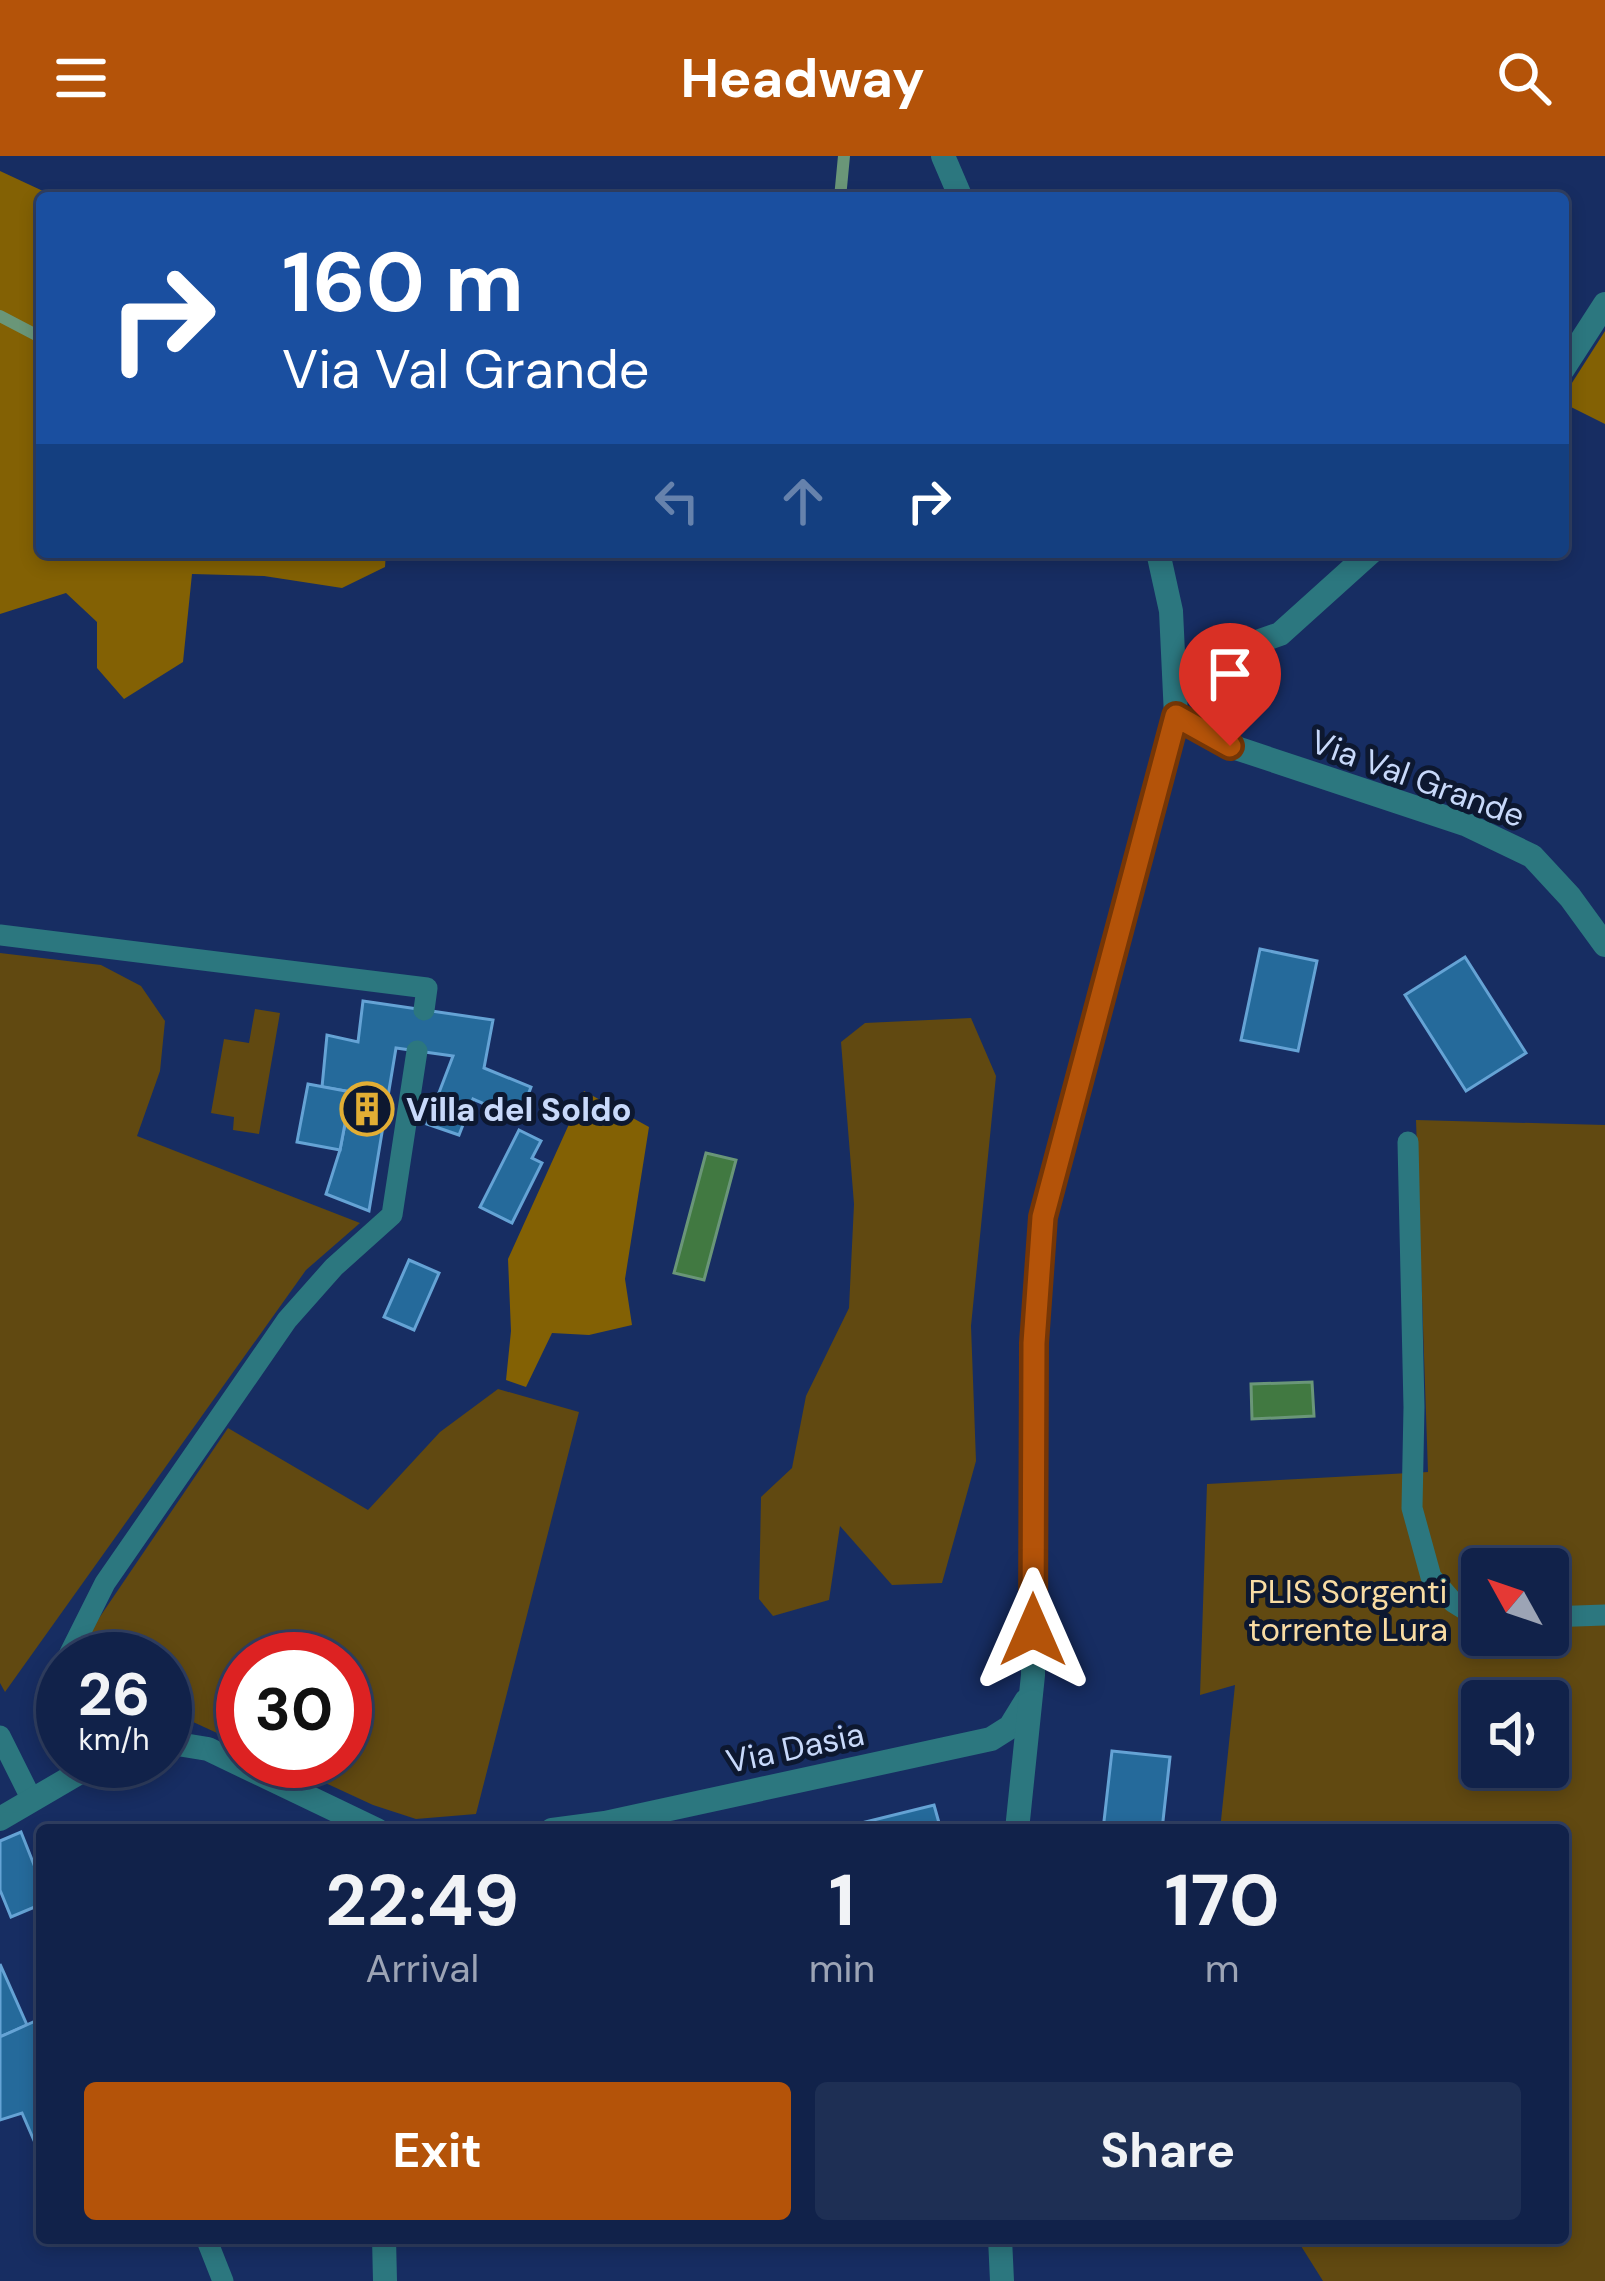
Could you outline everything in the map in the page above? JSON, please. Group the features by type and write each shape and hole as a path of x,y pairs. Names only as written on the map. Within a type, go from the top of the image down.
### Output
{"street":[{"path":"944,156 959,192"},
{"path":"1569,360 1605,304"},
{"path":"1018,1824 1033,1675 1034,1343 1043,1217 1176,716 1171,611 1159,558"},
{"path":"1174,671 1280,634 1365,558"},
{"name":"Via Val Grande","path":"1176,716 1230,746 1465,824 1532,856 1570,897 1605,946"},
{"name":"Via Dasia","path":"597,1824 991,1738 1010,1727 1029,1693"},
{"path":"192,1746 208,1749 362,1824"},
{"path":"0,1819 44,1788"},
{"path":"384,2244 385,2281"},
{"path":"1000,2244 1002,2281"}],"lane":[{"path":"0,935 427,988 424,1010"},
{"path":"80,1632 105,1583 287,1320 334,1267 392,1215 417,1051"},
{"path":"1408,1142 1412,1508 1431,1577 1461,1606"},
{"path":"1569,1616 1605,1615"},
{"path":"0,1736 31,1798"},
{"path":"208,2244 223,2281"}],"green space":[{"path":"0,953 101,965 141,986 165,1021 160,1071 137,1136 360,1223 306,1270 48,1632 36,1632 36,1649 5,1692 0,1683"},
{"path":"255,1009 280,1013 259,1134 233,1130 234,1117 211,1113 224,1039 249,1043"},
{"path":"971,1018 996,1076 971,1326 976,1461 942,1583 892,1585 840,1526 829,1600 773,1616 759,1599 761,1497 792,1468 806,1396 849,1308 854,1204 841,1042 865,1023"},
{"name":"PLIS Sorgenti torrente Lura","path":"1416,1120 1605,1125 1605,2281 1323,2281 1300,2244 1569,2244 1569,1824 1221,1824 1235,1685 1200,1695 1207,1484 1428,1472"},
{"path":"498,1389 579,1412 476,1814 416,1819 336,1788 372,1788 372,1632 216,1632 216,1733 192,1721 192,1632 91,1632 228,1428 368,1510 440,1432"}],"shaded area":[{"path":"0,171 45,192 36,192 36,558 386,558 385,567 342,588 264,576 192,574 183,662 124,699 97,668 97,622 66,593 0,614"},
{"path":"1605,331 1605,424 1569,406 1569,388"},
{"path":"584,1091 649,1127 625,1279 632,1325 589,1335 552,1333 526,1387 506,1380 511,1331 508,1259"},
{"path":"706,1153 736,1160 704,1280 674,1273"},
{"path":"1312,1382 1314,1416 1252,1419 1251,1384"}],"building":[{"path":"1260,949 1317,961 1298,1051 1241,1040"},
{"path":"1465,957 1526,1053 1466,1091 1405,995"},
{"name":"Villa del Soldo","path":"363,1001 493,1020 484,1068 531,1087 519,1119 473,1099 459,1135 427,1124 453,1056 396,1048 369,1211 326,1194 351,1092 322,1087 327,1035 358,1042"},
{"path":"308,1084 351,1092 340,1150 297,1142"},
{"path":"519,1130 541,1141 532,1158 542,1163 512,1223 480,1207"},
{"path":"409,1260 439,1273 414,1330 384,1317"},
{"path":"1112,1751 1170,1757 1163,1824 1104,1824"},
{"path":"934,1805 939,1824 857,1824"},
{"path":"21,1832 36,1870 36,1907 11,1917 0,1890 0,1841"},
{"path":"0,1964 27,2025 0,2037"},
{"path":"36,2021 36,2145 22,2113 0,2120 0,2037"}],"waterway":[{"path":"841,192 844,156"},
{"path":"0,316 36,335"}],"place":[{"name":"Villa del Soldo","path":"367,1109"}],"route":[{"path":"1033,1630 1034,1343 1043,1217 1176,716 1230,746"}]}
